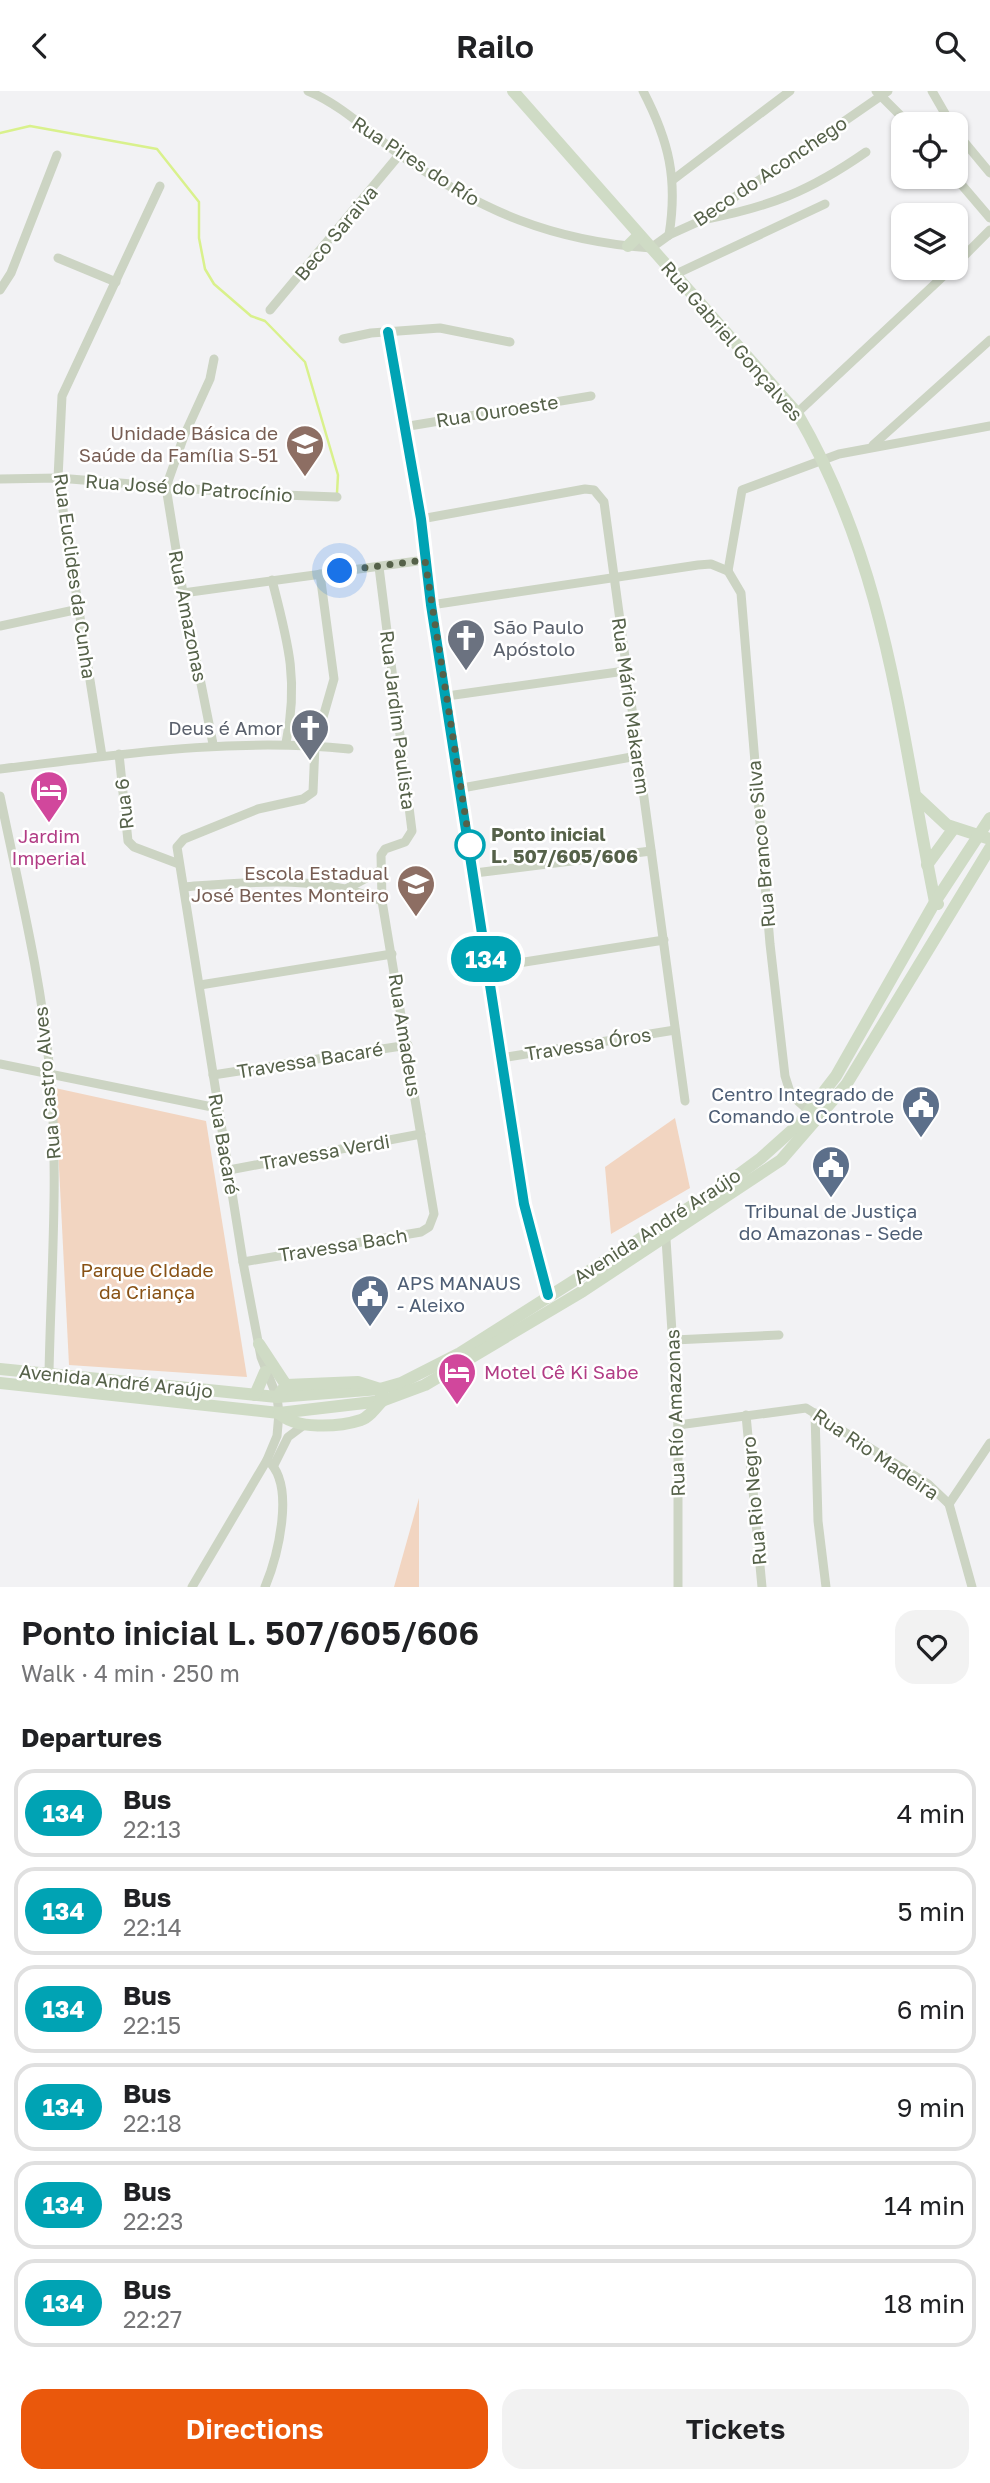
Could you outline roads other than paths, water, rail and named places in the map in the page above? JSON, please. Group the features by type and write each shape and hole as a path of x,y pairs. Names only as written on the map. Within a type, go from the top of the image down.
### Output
{"main road":[{"name":"Rua Gabriel Gonçalves","path":"513,91 797,413 825,461 846,509 882,625 935,902"},
{"path":"628,246 639,235"},
{"path":"916,796 932,814 954,828 985,837"},
{"name":"Avenida André Araújo","path":"0,1383 279,1413 381,1395 460,1353 723,1186 761,1158 809,1111 836,1076 935,902 985,837 990,818"},
{"path":"927,865 954,828"},
{"name":"Avenida André Araújo","path":"0,1369 277,1397 405,1395 452,1370 666,1239 781,1160 846,1084 990,848"},
{"path":"935,902 950,912"},
{"path":"259,1344 286,1385"},
{"path":"255,1395 265,1372"},
{"path":"279,1413 286,1420 304,1425 360,1420 381,1395 358,1382 286,1385"},
{"path":"277,1397 286,1385"}],"street":[{"name":"Rua Pires do Río","path":"309,91 320,93 400,154 470,200 515,221 572,237 651,248"},
{"path":"643,91 661,134 674,179 669,235"},
{"path":"674,179 790,91"},
{"path":"932,91 944,112"},
{"path":"882,93 899,112"},
{"name":"Beco do Aconchego","path":"651,248 669,235 699,221 882,93"},
{"path":"968,146 990,173"},
{"path":"699,221 737,213 803,192 823,182 866,152"},
{"name":"Beco Saraiva","path":"270,310 400,154"},
{"path":"0,290 11,273 57,155"},
{"name":"Rua Euclides da Cunha","path":"103,756 58,478 62,396 160,186"},
{"path":"965,189 990,218"},
{"path":"676,274 825,204"},
{"path":"968,252 990,230"},
{"path":"58,258 116,282"},
{"path":"797,413 938,280"},
{"path":"343,339 440,328 510,342"},
{"path":"388,332 421,519 431,605 462,788 524,1204 548,1295"},
{"path":"872,446 990,340"},
{"path":"166,487 184,436 210,379 214,359"},
{"name":"Rua Ouroeste","path":"403,427 591,396"},
{"path":"431,605 698,565 711,564 729,571 742,490 839,454 990,426"},
{"name":"Rua José do Patrocínio","path":"0,479 58,478 337,497"},
{"name":"Rua Amazonas","path":"166,487 183,593 213,744"},
{"name":"Rua Mário Makarem","path":"421,519 585,489 594,490 604,502 685,1101"},
{"path":"183,593 425,560"},
{"name":"Rua Jardim Paulista","path":"379,567 412,831 405,842 385,849 381,855"},
{"name":"Rua Branco e Silva","path":"729,571 741,593 770,944 784,1068 791,1095 809,1111"},
{"path":"179,864 177,847 184,839 258,809 309,796 313,792 316,745 334,679 320,574"},
{"path":"272,580 293,674 293,710 286,743"},
{"path":"0,626 79,609"},
{"path":"447,696 625,671"},
{"path":"0,769 213,744 286,743 349,749"},
{"name":"Rua 6","path":"119,754 128,841 134,847 179,864"},
{"path":"462,788 637,756"},
{"name":"Rua Castro Alves","path":"0,796 40,999 50,1073 54,1153 49,1373"},
{"path":"475,873 651,851"},
{"name":"Rua Amadeus","path":"381,855 382,901 434,1214"},
{"name":"Rua Bacaré","path":"179,864 243,1262 265,1372 277,1397 277,1436 271,1463"},
{"path":"346,888 381,870"},
{"path":"184,887 298,882 346,888 382,901"},
{"path":"487,968 664,940"},
{"path":"200,985 392,954"},
{"name":"Travessa Óros","path":"501,1058 676,1030"},
{"name":"Travessa Bacaré","path":"213,1075 408,1045"},
{"path":"0,1064 217,1108"},
{"name":"Travessa Verdi","path":"229,1170 421,1135"},
{"name":"Travessa Bach","path":"243,1262 421,1232 429,1227 434,1214"},
{"name":"Rua Río Amazonas","path":"666,1239 678,1425 678,1587"},
{"path":"674,1340 779,1335"},
{"name":"Rua Rio Madeira","path":"678,1425 802,1407 928,1485 949,1504"},
{"path":"815,1413 818,1521 826,1587"},
{"name":"Rua Rio Negro","path":"746,1415 762,1587"},
{"path":"192,1587 288,1437 304,1425"},
{"path":"972,1587 949,1504 990,1443"},
{"path":"265,1587 280,1544 282,1525 279,1479 271,1463"}],"waterway":[{"path":"0,133 30,126 157,149 199,202 199,238 205,269 214,284 251,316 265,321 305,362 338,475 337,493"}],"place":[{"name":"Unidade Básica de Saúde da Família S-51","path":"305,478"},
{"name":"São Paulo Apóstolo","path":"466,672"},
{"name":"Deus é Amor","path":"310,762"},
{"name":"Jardim Imperial","path":"49,824"},
{"name":"Ponto inicial L. 507/605/606","path":"470,845"},
{"name":"Escola Estadual José Bentes Monteiro","path":"416,918"},
{"name":"Centro Integrado de Comando e Controle","path":"921,1139"},
{"name":"Tribunal de Justiça do Amazonas - Sede","path":"831,1199"},
{"name":"APS MANAUS - Aleixo","path":"370,1328"},
{"name":"Motel Cê Ki Sabe","path":"457,1406"}],"park label":[{"name":"Parque CIdade da Criança","path":"147,1281"}]}
